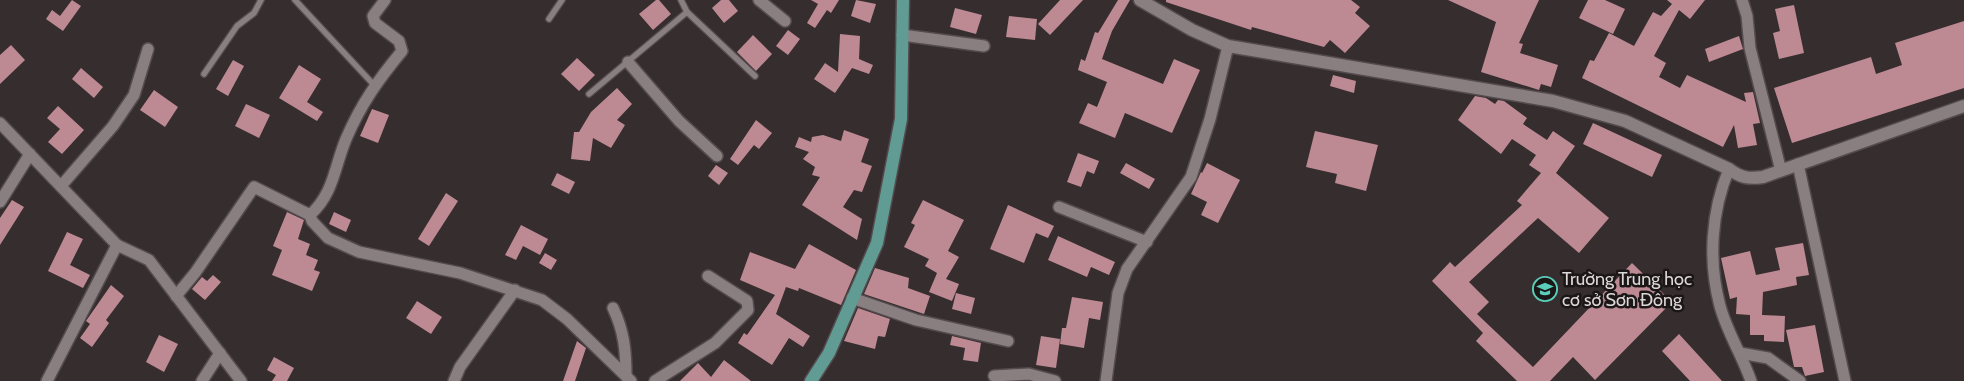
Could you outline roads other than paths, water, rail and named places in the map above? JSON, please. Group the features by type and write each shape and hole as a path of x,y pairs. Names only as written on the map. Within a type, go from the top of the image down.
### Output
{"main road":[{"path":"811,381 829,353 877,243 901,119 903,0"}],"street":[{"path":"310,215 327,195 347,137 374,85 402,51 399,41 374,23 373,16 385,0"},
{"path":"759,0 786,21"},
{"path":"1140,0 1192,30 1228,46 1431,82 1553,101 1625,121 1729,169 1739,177 1751,179 1964,106"},
{"path":"1742,0 1747,16 1750,48 1781,170"},
{"path":"902,35 984,46"},
{"path":"1106,381 1118,292 1127,270 1191,177 1210,119 1228,46"},
{"path":"61,186 113,126 134,95 148,49"},
{"path":"628,62 679,121 717,156"},
{"path":"0,123 118,246 149,260 241,381"},
{"path":"0,202 30,154"},
{"path":"1798,164 1845,381"},
{"path":"1729,169 1718,204 1713,246 1720,306 1751,381"},
{"path":"176,296 195,273 254,187 310,215 312,221 328,238 359,252 460,273 542,300 629,378"},
{"path":"1059,207 1147,242"},
{"path":"47,381 118,246"},
{"path":"655,381 715,343 748,310 747,301 708,276"},
{"path":"454,381 460,367 515,290"},
{"path":"852,298 916,320 1008,341"},
{"path":"613,308 622,328 629,378"},
{"path":"202,381 220,353"},
{"path":"1740,353 1768,358 1800,381"},
{"path":"994,376 1029,374 1055,381"}],"lane":[{"path":"204,74 237,26 254,13 260,0"},
{"path":"295,0 374,85"},
{"path":"549,19 562,0"},
{"path":"681,0 687,12 755,76"},
{"path":"589,94 687,12"}],"place":[{"name":"Trường Trung học cơ sở Sơn Đông","path":"1545,289"}]}
